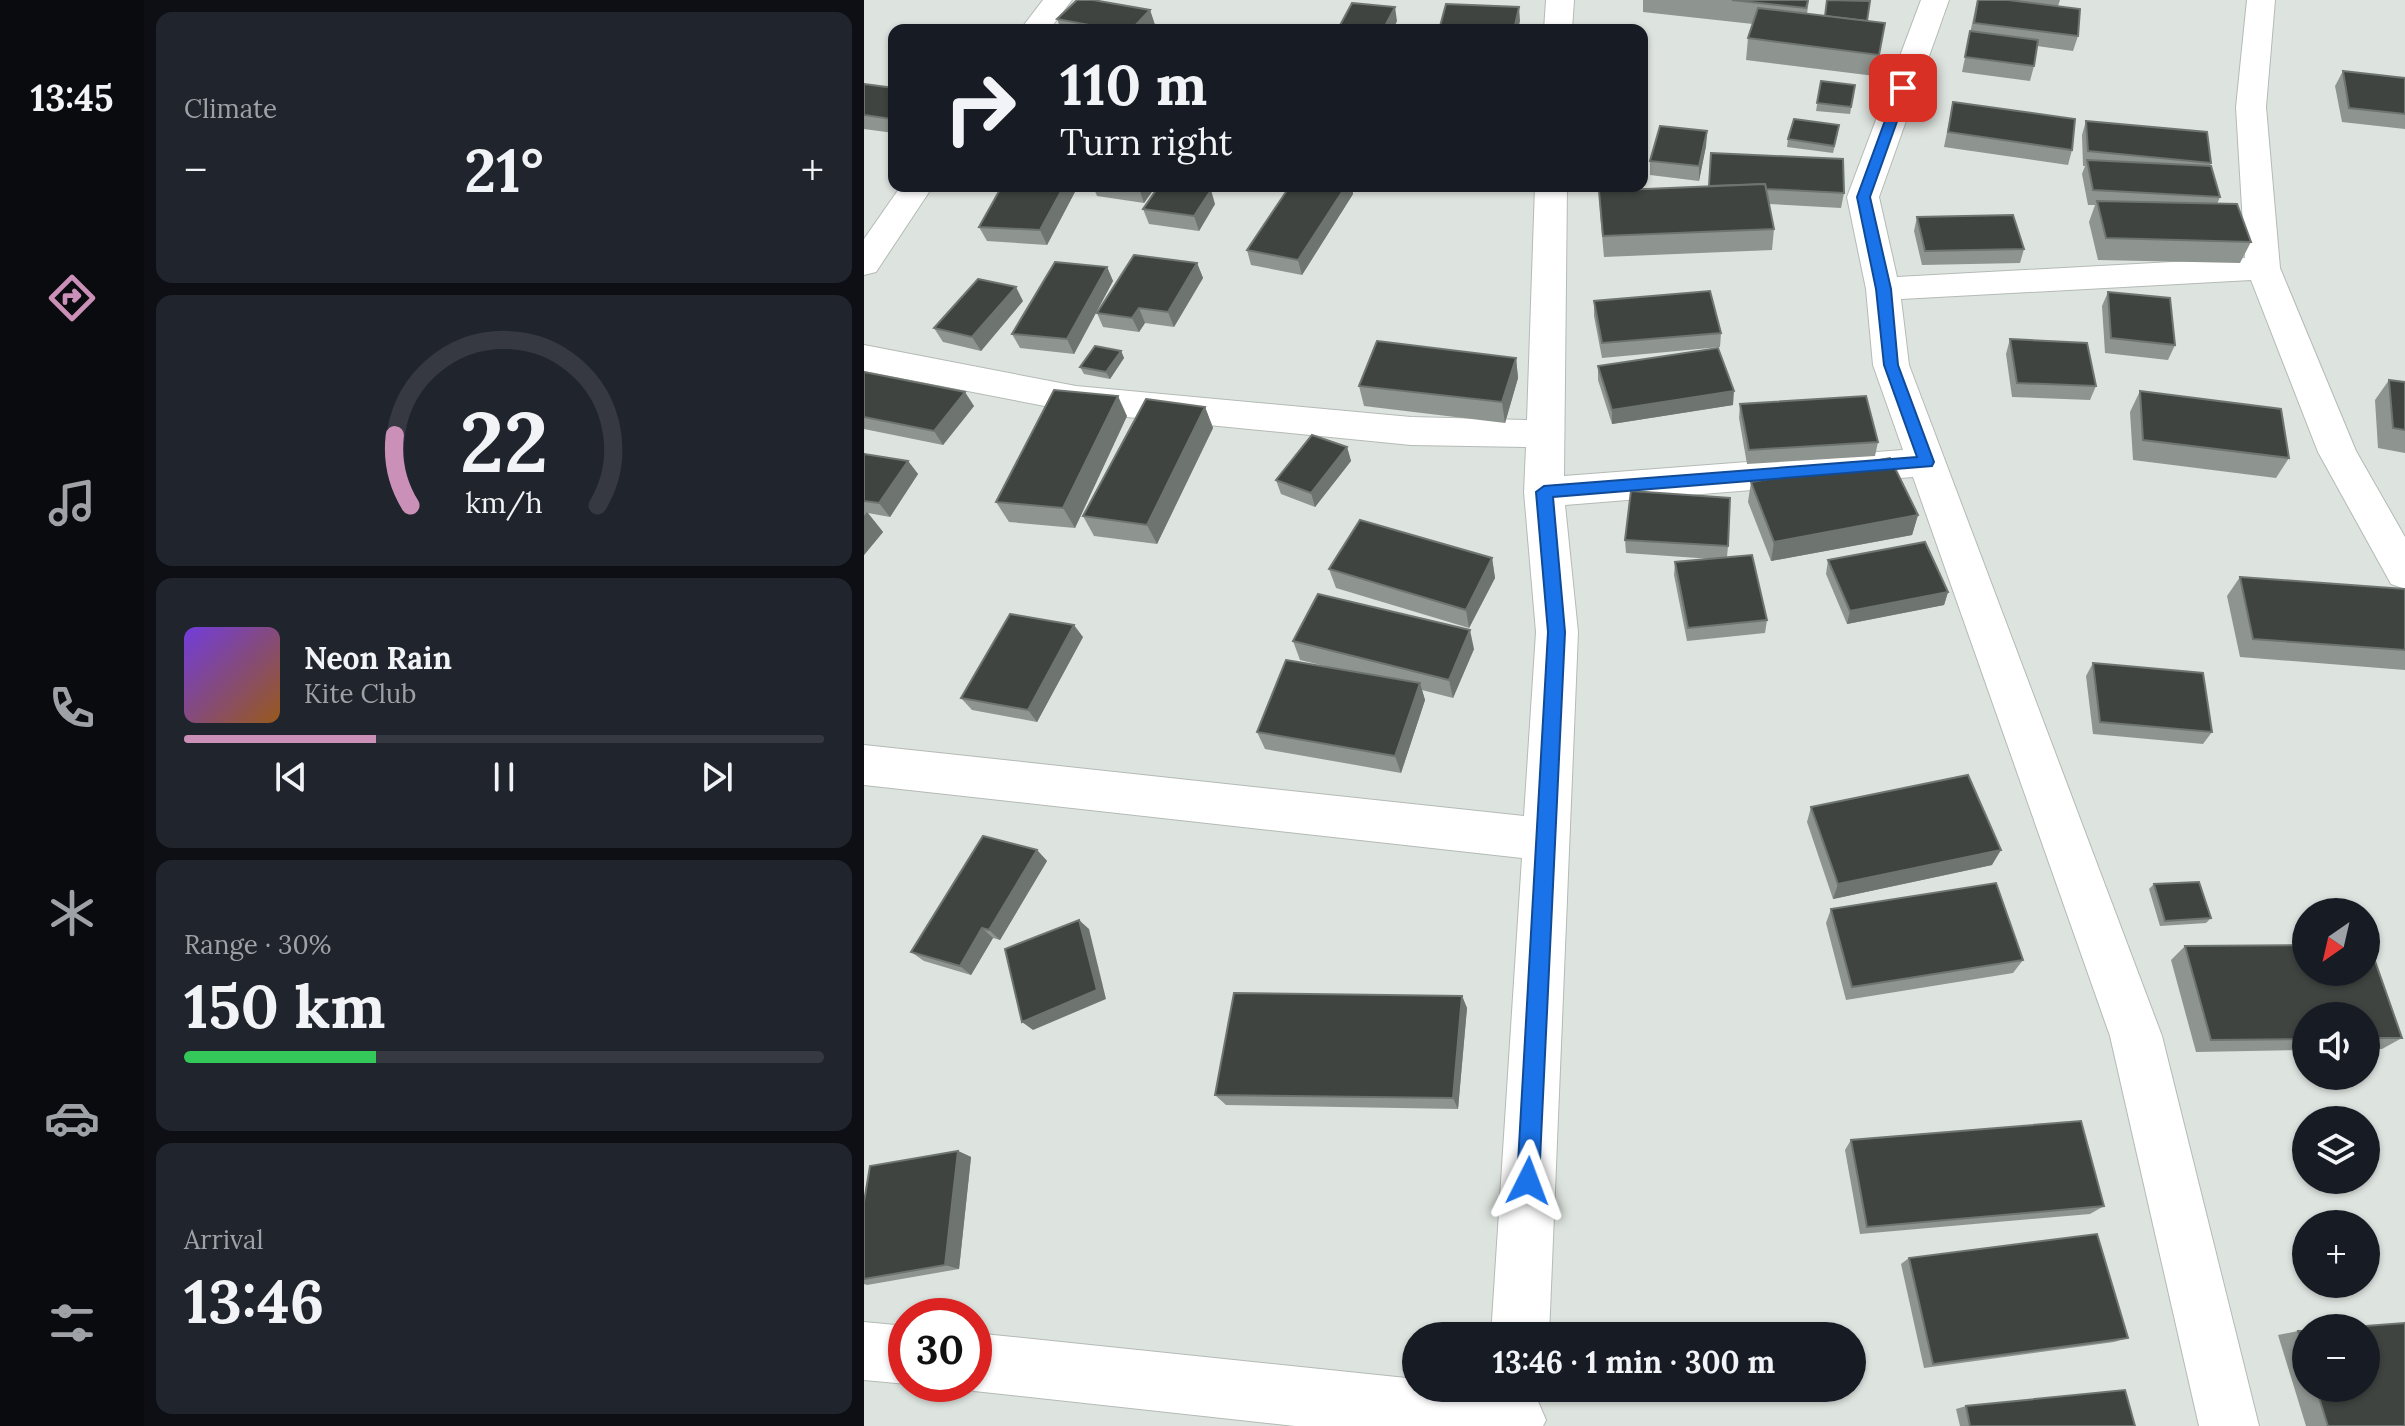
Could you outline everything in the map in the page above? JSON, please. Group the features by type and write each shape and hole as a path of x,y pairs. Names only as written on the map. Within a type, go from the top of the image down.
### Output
{"street":[{"path":"1039,24 1058,0"},
{"path":"1558,24 1560,0"},
{"path":"1935,0 1863,197 1883,289 1891,365 2136,1036 2229,1426"},
{"path":"2261,0 2251,107 2263,268 2337,452 2405,573"},
{"path":"864,264 913,192"},
{"path":"1521,1322 1557,632 1544,492 1539,192"},
{"path":"1883,289 2263,268"},
{"path":"864,358 1076,399 1411,431 1544,434"},
{"path":"1544,492 1926,462"},
{"path":"864,765 1545,839"},
{"path":"864,1351 888,1353"},
{"path":"992,1364 1517,1411"}],"building":[{"path":"1077,0 1150,10 1137,24 1084,24 1057,19"},
{"path":"1732,0 1808,0 1806,8"},
{"path":"1827,0 1870,1 1867,21 1825,16"},
{"path":"1978,0 2008,0 2080,9 2078,36 1974,23"},
{"path":"1352,3 1395,7 1386,24 1341,24"},
{"path":"1446,4 1519,7 1515,24 1441,24"},
{"path":"1758,8 1885,23 1879,55 1748,38"},
{"path":"1970,31 2038,40 2034,66 1965,57"},
{"path":"2343,71 2405,78 2405,114 2349,108"},
{"path":"1821,81 1855,85 1851,107 1817,103"},
{"path":"864,84 888,87 888,118 864,115"},
{"path":"1953,102 2075,119 2072,150 1948,132"},
{"path":"1794,119 1839,125 1834,146 1788,139"},
{"path":"2086,121 2207,132 2211,163 2088,151"},
{"path":"1660,126 1707,131 1699,166 1650,161"},
{"path":"1711,153 1843,159 1844,193 1766,189 1765,184 1709,186"},
{"path":"2087,160 2211,166 2220,197 2093,190"},
{"path":"1765,184 1774,229 1603,236 1599,192 1648,192 1648,189"},
{"path":"999,192 1061,192 1040,230 979,227"},
{"path":"1155,192 1210,192 1194,216 1143,209"},
{"path":"1286,192 1342,192 1298,260 1247,250"},
{"path":"2097,201 2237,204 2251,242 2106,238"},
{"path":"2013,215 2024,249 1925,251 1917,217"},
{"path":"1134,255 1197,263 1168,312 1139,308 1132,318 1097,313"},
{"path":"1055,262 1107,267 1067,339 1012,334"},
{"path":"978,279 1016,287 972,337 934,328"},
{"path":"1710,291 1721,333 1602,343 1594,301"},
{"path":"2108,292 2170,298 2175,345 2111,338"},
{"path":"2010,339 2087,343 2096,386 2017,383"},
{"path":"1377,341 1516,358 1502,402 1359,386"},
{"path":"1095,346 1121,351 1106,372 1080,367"},
{"path":"1718,348 1734,391 1612,410 1598,366"},
{"path":"864,372 965,392 934,431 864,417"},
{"path":"2389,380 2405,382 2405,430 2393,428"},
{"path":"1054,390 1118,396 1063,508 996,502"},
{"path":"2140,391 2281,409 2289,458 2143,440"},
{"path":"1866,396 1878,442 1749,450 1740,404"},
{"path":"1146,399 1205,407 1147,525 1083,516"},
{"path":"1312,435 1347,447 1311,493 1276,480"},
{"path":"864,454 908,461 879,503 864,501"},
{"path":"1890,458 1918,515 1774,542 1751,482"},
{"path":"1631,491 1730,498 1728,546 1625,540"},
{"path":"1360,520 1492,558 1466,610 1329,569"},
{"path":"1925,542 1948,592 1850,611 1828,560"},
{"path":"1752,555 1767,620 1688,628 1675,562"},
{"path":"2240,577 2405,589 2405,650 2253,639"},
{"path":"1318,594 1470,630 1449,680 1293,641"},
{"path":"1010,614 1074,625 1028,710 961,698"},
{"path":"1286,660 1420,683 1395,756 1257,732"},
{"path":"2093,663 2203,673 2212,732 2100,722"},
{"path":"1968,775 2001,850 1838,884 1811,807"},
{"path":"983,836 1037,850 989,930 982,928 960,966 911,952"},
{"path":"2199,882 2211,918 2165,921 2154,884"},
{"path":"1996,883 2023,960 1852,987 1831,909"},
{"path":"1079,920 1097,990 1022,1022 1005,949"},
{"path":"2292,945 2292,986 2380,986 2380,975 2402,1038 2380,1038 2380,1002 2292,1002 2292,1039 2211,1040 2185,946"},
{"path":"1234,993 1462,996 1453,1098 1215,1095"},
{"path":"2081,1121 2104,1206 1867,1227 1851,1140"},
{"path":"958,1151 945,1265 864,1279 864,1202 870,1166"},
{"path":"2097,1234 2128,1338 1933,1364 1909,1258"},
{"path":"2405,1323 2405,1426 2328,1426 2320,1402 2380,1402 2380,1325"},
{"path":"2125,1390 2135,1426 1970,1426 1966,1406"}],"route":[{"path":"1528,1181 1557,632 1544,492 1926,462 1891,365 1883,289 1863,197 1903,88"}]}
